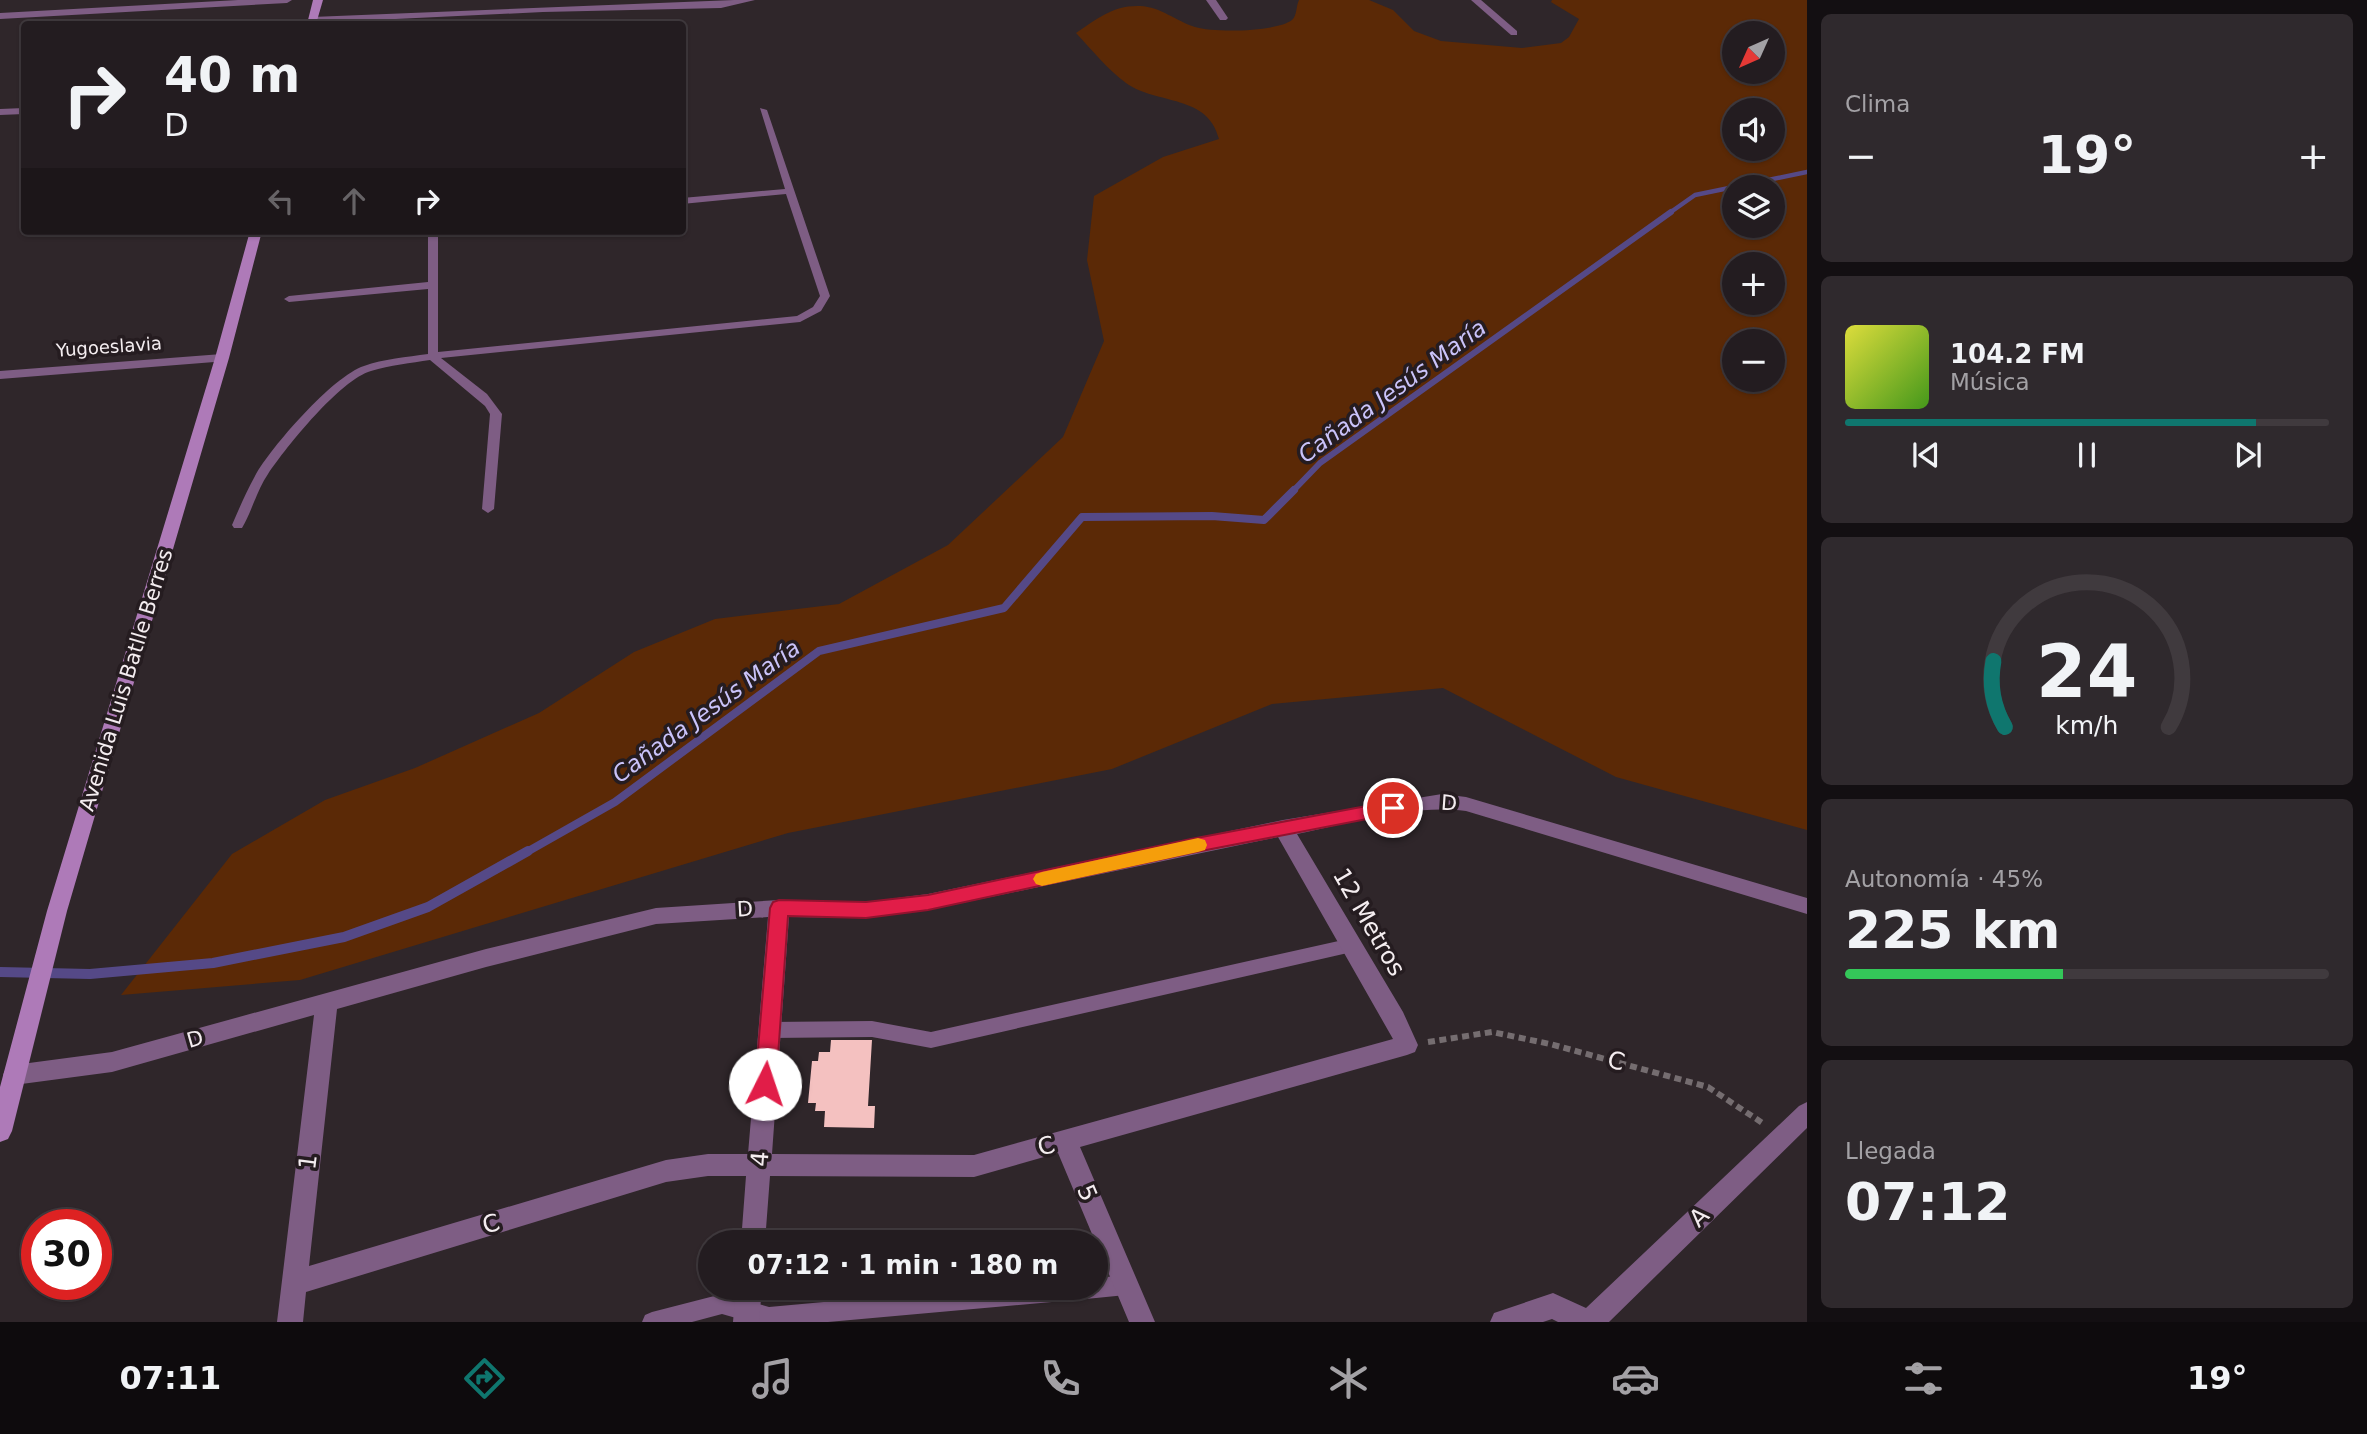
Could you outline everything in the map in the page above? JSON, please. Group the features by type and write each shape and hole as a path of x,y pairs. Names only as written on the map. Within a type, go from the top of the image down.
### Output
{"main road":[{"path":"311,21 318,0"},
{"name":"Avenida Luis Batlle Berres","path":"0,1131 57,911 222,358 255,235"}],"street":[{"path":"0,16 287,0"},
{"path":"1211,0 1223,18"},
{"path":"1476,0 1514,33"},
{"path":"328,21 530,9 721,5 749,1"},
{"path":"0,113 21,111"},
{"name":"Yugoeslavia","path":"0,375 222,358"},
{"name":"D","path":"14,1074 112,1062 486,958 656,916 779,908 866,910 928,902 1283,828 1420,803 1442,801 1466,804 1807,906"},
{"name":"12 Metros","path":"1283,828 1395,1019 1407,1045"},
{"name":"4","path":"754,1230 779,908"},
{"name":"1","path":"290,1322 327,1002"},
{"name":"C","path":"294,1283 666,1171 708,1165 974,1167 1407,1045"},
{"name":"A","path":"1589,1322 1807,1113"},
{"name":"5","path":"1065,1141 1142,1322"},
{"path":"1503,1322 1553,1306 1589,1322"}],"lane":[{"path":"238,525 261,475 283,446 348,377 367,368 433,356 800,319 817,309 825,296 763,110"},
{"path":"686,201 790,191"},
{"path":"433,235 433,356 444,371 489,400 496,414 488,509"},
{"path":"289,299 433,285"},
{"path":"770,1030 872,1029 931,1040 1352,945"},
{"path":"1108,1287 1126,1285"},
{"path":"652,1322 722,1304 747,1307 769,1317 959,1300"}],"path":[{"name":"C","path":"1407,1045 1492,1032 1563,1048 1708,1087 1782,1136"}],"shaded area":[{"path":"1299,0 1369,0 1393,10 1414,31 1441,41 1522,48 1561,43 1569,37 1579,19 1551,2 1552,0 1807,0 1807,830 1616,777 1443,688 1272,704 1112,769 788,833 300,980 121,995 232,854 325,800 415,768 539,713 634,652 715,619 839,604 948,545 1063,437 1104,341 1087,260 1094,196 1163,157 1219,139 1204,114 1193,107 1138,90 1126,83 1106,66 1076,33 1113,10 1130,6 1155,9 1195,27 1230,31 1273,27 1292,20"}],"building":[{"path":"831,1040 872,1040 868,1106 875,1106 874,1128 824,1127 825,1111 815,1111 816,1103 808,1103 812,1061 818,1061 819,1052 830,1052"}],"waterway":[{"name":"Cañada Jesús María","path":"1668,214 1695,195 1807,172"},
{"name":"Cañada Jesús María","path":"1292,492 1320,463 1671,212"},
{"name":"Cañada Jesús María","path":"525,853 615,802 819,651 1004,608 1082,517 1212,516 1264,520 1292,492"},
{"name":"Cañada Jesús María","path":"0,972 90,974 213,963 344,937 428,907 528,851"}],"slow traffic":[{"path":"1042,879 1198,845"}],"route":[{"path":"765,1084 779,908 866,910 928,902 1191,846 1393,808"}]}
